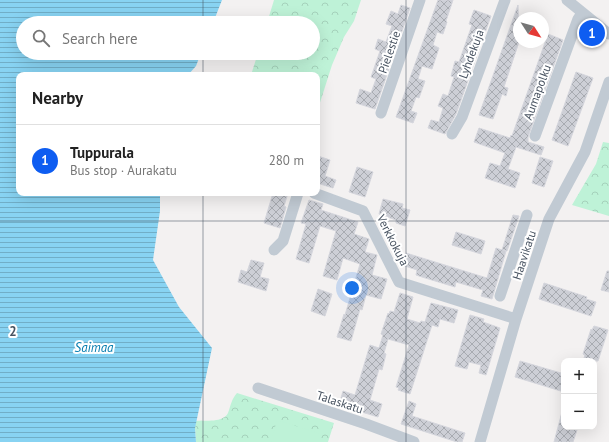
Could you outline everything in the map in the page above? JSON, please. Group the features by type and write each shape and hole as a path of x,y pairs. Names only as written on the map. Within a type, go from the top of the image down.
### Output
{"street":[{"name":"Pielestie","path":"382,113 420,0"},
{"name":"Lyhdekuja","path":"452,134 462,117 506,0"},
{"path":"567,0 609,34"},
{"name":"Aumapolku","path":"535,136 578,19 582,13"},
{"name":"Haavikatu","path":"480,442 516,319 549,219 585,152 609,82"},
{"name":"Verkkokuja","path":"320,195 363,211 399,282 516,319"},
{"path":"274,250 283,241 297,196"},
{"path":"500,296 527,215"},
{"name":"Talaskatu","path":"258,388 366,424 414,442"}],"green space":[{"path":"274,0 361,0 354,21 344,37 332,65 320,103 320,72 252,72 256,60 320,60 320,16 269,16"},
{"path":"603,142 609,143 609,216 572,205 596,164"},
{"path":"237,393 334,423 328,442 196,442 196,421 218,420 226,416 232,400"},
{"path":"277,420 321,434 318,442 271,442"}],"water":[{"name":"Saimaa","path":"0,0 222,0 216,16 16,16 16,60 198,60 196,66 191,72 16,72 16,196 160,196 160,211 153,260 179,307 212,348 195,428 196,442 0,442"}],"building":[{"path":"438,0 453,0 443,34 437,32 433,45 439,48 432,69 422,66 418,79 425,81 419,98 416,97 411,111 417,113 413,123 396,117"},
{"path":"401,5 410,8 375,109 356,103 360,89 371,93 376,79 371,77 380,51 375,49 378,39 386,42 392,26 386,24 391,11 398,14"},
{"path":"474,10 491,16 456,114 445,134 428,128 431,120 439,122 443,108 438,106 443,94 448,96 454,77 451,76 455,61 459,62 472,25 469,24"},
{"path":"513,19 513,48 517,48 504,87 508,88 506,96 502,94 493,119 479,115"},
{"path":"549,34 563,40 528,137 528,142 544,147 541,155 516,147 508,169 520,173 515,188 485,178 490,163 500,166 505,153 474,142 479,128 510,138 511,135 512,136 543,48 549,48"},
{"path":"576,72 593,78 568,146 552,140"},
{"path":"320,157 330,160 325,176 336,180 333,188 320,184"},
{"path":"540,157 553,161 544,187 532,183"},
{"path":"357,167 373,172 365,197 349,192"},
{"path":"272,196 287,196 284,206 286,207 280,228 264,223"},
{"path":"383,199 403,204 402,208 410,210 405,226 396,223 396,220 379,214"},
{"path":"309,200 323,204 321,210 358,222 354,234 369,239 365,252 377,255 372,275 387,279 381,299 366,295 362,310 360,309 351,341 337,337 360,264 343,258 337,280 323,276 336,231 320,226 309,263 296,259 306,224 301,223"},
{"path":"513,215 519,216 507,251 503,250 506,251 492,299 481,296 483,290 456,282 455,287 422,277 416,275 417,270 402,265 406,253 487,278 496,248 502,250"},
{"path":"456,232 485,241 481,254 452,245"},
{"path":"251,260 264,263 260,277 269,279 266,291 238,282 241,270 247,272"},
{"path":"607,271 609,271 609,292 601,290"},
{"path":"544,283 587,297 586,299 596,302 591,316 539,299"},
{"path":"318,289 332,294 325,316 311,311"},
{"path":"400,293 413,297 407,319 420,323 421,321 425,322 431,303 458,310 454,323 440,319 438,327 432,325 410,394 398,390 399,388 396,387 409,345 388,339 384,353 386,354 382,370 379,369 370,400 382,404 378,417 339,405 343,391 355,395 370,345 379,348 383,335 381,334 388,313 389,314 390,311 394,312"},
{"path":"470,315 484,319 483,322 500,328 486,375 479,373 481,365 469,362 467,369 455,366"},
{"path":"594,326 608,330 598,361 597,358 584,358 585,355 583,354 591,329 592,330"},
{"path":"520,361 561,373 561,391 515,377"},
{"path":"409,401 416,404 412,416 465,433 462,442 457,442 401,424"},
{"path":"561,416 561,430 577,430 573,442 554,442"}],"place":[{"name":"Tuppurala","path":"592,33"}]}
